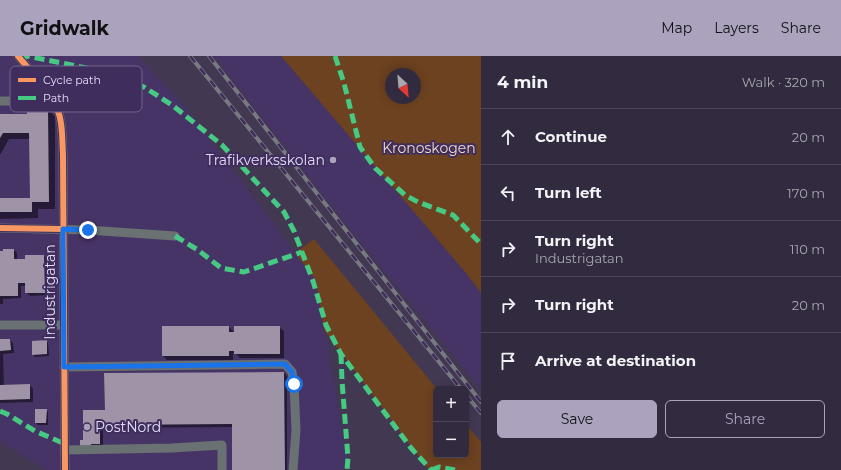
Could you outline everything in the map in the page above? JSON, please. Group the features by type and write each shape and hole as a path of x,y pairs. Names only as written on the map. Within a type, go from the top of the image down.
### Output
{"street":[{"name":"Industrigatan","path":"18,56 26,66"},
{"name":"Industrigatan","path":"58,112 62,135 65,470"},
{"path":"0,228 63,229 175,236"},
{"path":"0,325 64,325"},
{"path":"64,367 285,364 292,372 294,384 296,430 293,470"},
{"path":"65,450 172,448 222,445 222,470"}],"shaded area":[{"path":"0,56 138,56 187,109 316,280 348,462 344,470 46,470 0,441"},
{"name":"Trafikverksskolan","path":"214,56 281,56 466,273 481,293 481,389 356,237"}],"green space":[{"name":"Kronoskogen","path":"281,56 481,56 481,293 466,273"},
{"path":"314,239 435,386 433,386 433,458 469,458 469,428 481,442 481,470 429,470 324,330 316,280 295,253"}],"building":[{"path":"27,112 48,112 49,202 32,202 32,212 0,212 0,198 30,198 29,133 3,133 0,138 0,114 27,114"},
{"path":"3,249 14,249 14,259 25,259 25,255 44,255 45,293 25,293 25,283 18,283 18,296 0,296 0,251 3,251"},
{"path":"162,326 229,326 229,332 234,332 234,326 280,326 280,354 234,354 234,351 229,351 229,356 162,356"},
{"path":"0,339 10,339 11,350 0,351"},
{"path":"47,340 47,354 32,355 32,341"},
{"path":"284,372 285,470 232,470 232,424 100,424 100,444 91,444 91,448 80,448 80,440 83,440 83,410 105,410 104,373"},
{"path":"30,384 30,399 0,400 0,385"},
{"path":"35,409 47,409 46,423 35,423"}],"railway":[{"path":"190,56 459,386"},
{"path":"209,56 481,402"},
{"path":"469,399 481,413"}],"marked path":[{"path":"21,60 27,56 76,66"},
{"path":"335,56 344,83 360,147 375,168 405,195 418,202 453,215 481,244"},
{"path":"142,86 172,105 222,145 284,212 294,231 313,281 326,325 341,354 411,448 431,470"},
{"path":"175,236 198,250 221,268 244,272 302,252"},
{"path":"341,354 348,458 347,470"},
{"path":"0,411 35,431 65,444"},
{"path":"431,470 439,467 455,470"}],"cycle path":[{"path":"18,56 27,66"},
{"path":"58,112 62,129 63,154 65,470"},
{"path":"0,228 63,229"}],"place":[{"name":"Trafikverksskolan","path":"333,160"},
{"name":"PostNord","path":"87,427"}],"route":[{"path":"88,230 63,229 64,367 285,364 292,372 294,384"}]}
